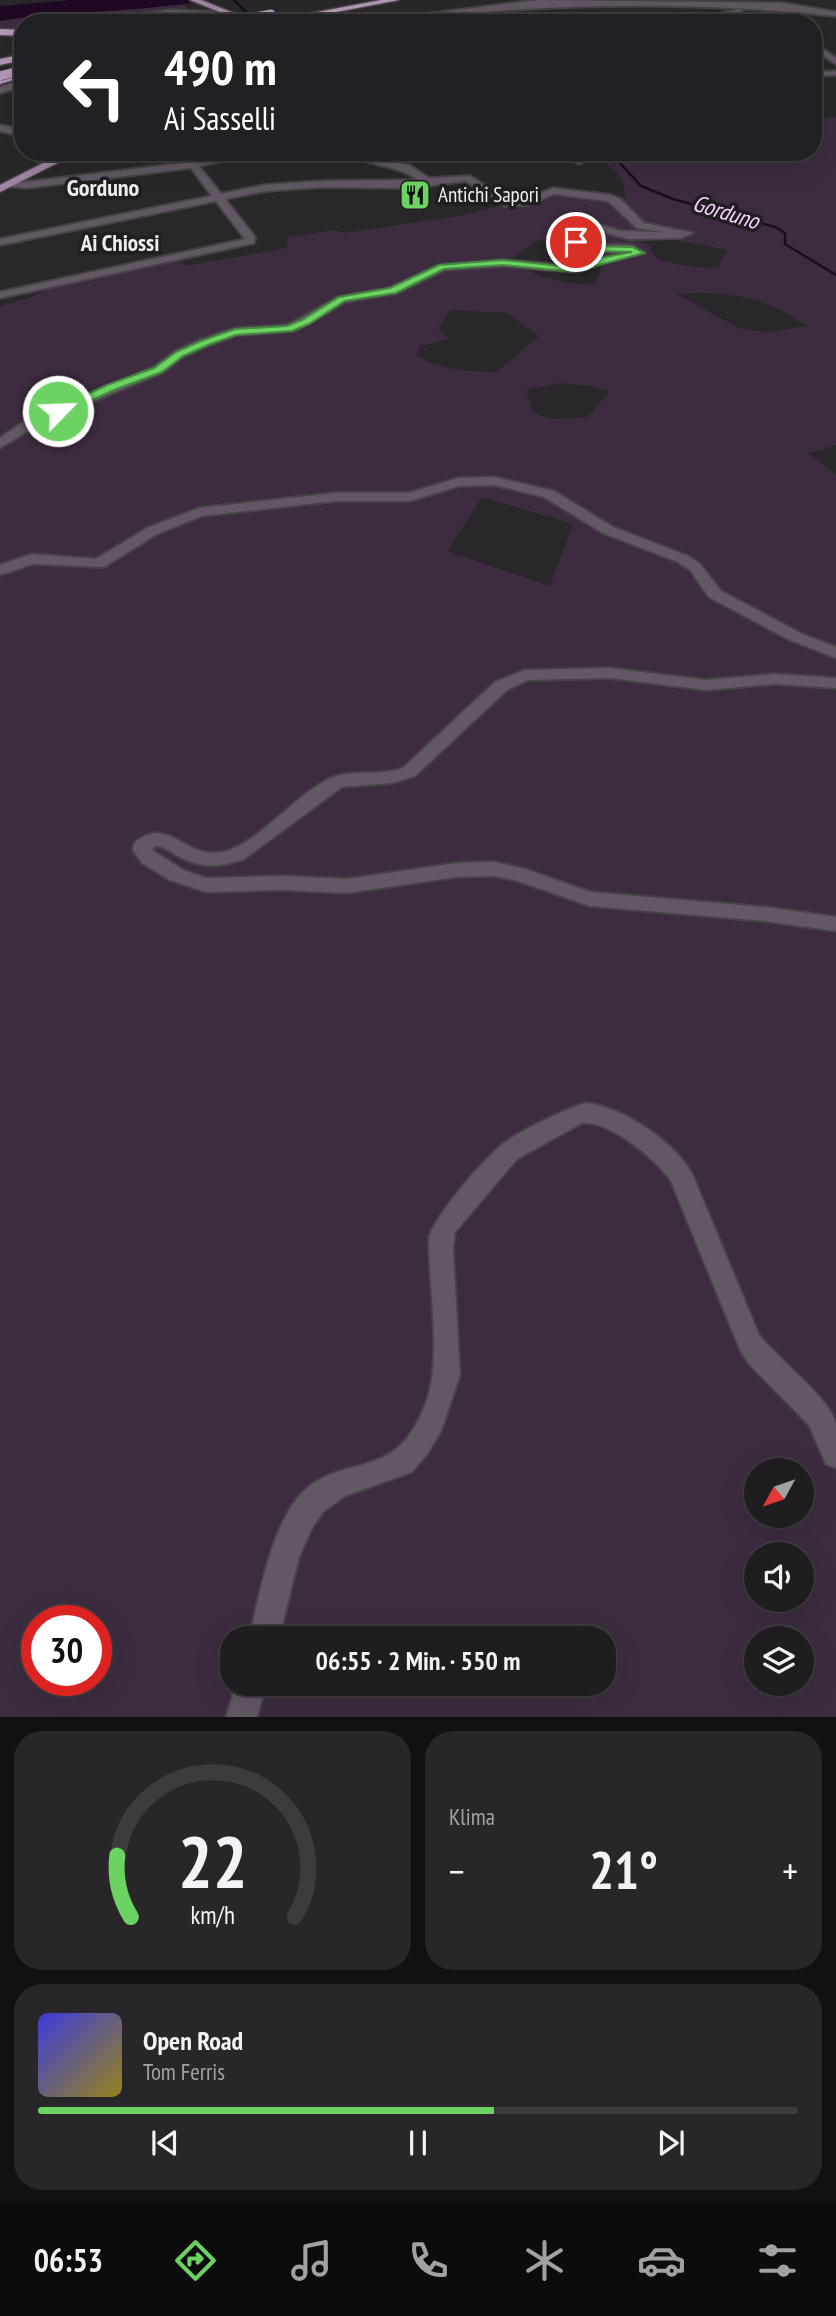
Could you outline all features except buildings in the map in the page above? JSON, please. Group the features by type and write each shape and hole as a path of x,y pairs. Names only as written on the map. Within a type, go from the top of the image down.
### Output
{"highway":[{"path":"317,3 341,0"},
{"path":"260,14 373,0"},
{"path":"310,14 395,0"},
{"path":"267,13 285,8"}],"main road":[{"path":"194,0 208,5 220,14"},
{"path":"4,186 55,161"}],"street":[{"path":"429,14 554,1 788,5 836,15"},
{"path":"728,14 756,4"},
{"path":"154,14 200,14"},
{"path":"822,43 827,43"},
{"path":"822,51 836,62"},
{"path":"4,186 40,184 211,161"},
{"path":"372,161 406,167 427,181"},
{"path":"0,295 250,241 250,237 193,165"},
{"path":"0,242 218,197 285,186 411,185 467,178 501,201 528,202 553,191 607,197 616,201 642,226 688,233 618,234 593,223 576,223 571,227 575,240 582,246 596,249 633,249 640,253 603,260 573,270 502,263 443,267 393,291 342,299 305,322 288,329 235,332 195,346 158,370 34,421 0,444"},
{"path":"0,570 32,559 99,564 152,531 199,512 327,498 410,497 458,482 494,481 549,494 608,530 683,559 695,567 715,594 796,637 836,653"},
{"path":"836,683 775,679 706,685 609,673 525,675 501,686 409,772 397,776 358,777 338,782 310,797 239,853 225,858 200,858 162,839 150,841 142,848 148,857 174,875 198,885 294,883 348,886 448,869 491,869 513,873 571,895 590,899 801,917 836,924"},
{"path":"267,1626 293,1534 309,1505 329,1490 402,1462 411,1454 429,1426 444,1390 447,1375 441,1249 441,1236 446,1225 509,1153 577,1115 586,1113 608,1120 652,1143 671,1161 681,1176 750,1343 760,1357 819,1416 836,1454"},
{"path":"241,1717 247,1696"}],"shaded area":[{"path":"72,0 206,0 65,14 14,14 14,19 0,21 0,6"},
{"path":"185,5 188,9 149,14 46,14"},
{"path":"14,19 14,32 0,31 0,21"},
{"path":"836,117 836,445 808,453 836,475 836,1717 0,1717 0,306 32,297 62,281 178,256 186,266 287,248 288,237 335,230 345,233 465,215 547,193 625,198 624,188 615,171 607,165 609,161 822,161 822,119","holes":["628,237 662,238 727,250 718,267 675,264 659,259 654,256 649,246","537,240 597,253 601,272 594,285 562,282 540,276 520,265 513,258","712,293 745,298 776,308 807,326 769,332 741,329 676,294","450,310 507,313 539,336 497,372 445,367 416,355 421,346 449,339 438,329","559,383 592,386 609,392 588,417 553,419 533,413 526,390","482,497 573,524 550,586 447,551"]}],"waterway":[{"name":"Gorduno","path":"234,0 251,14"},
{"name":"Gorduno","path":"618,161 641,186 673,199 775,227 785,233 785,244 836,275"}],"place":[{"name":"Antichi Sapori","path":"415,195"}],"district":[{"name":"Gorduno","path":"103,188"},
{"name":"Ai Chiossi","path":"120,243"}],"route":[{"path":"58,411 110,387 158,370 186,350 228,334 288,329 305,322 342,299 393,291 443,267 456,264 502,263 573,270 587,267 597,261 640,253 633,249 592,248 576,242"}]}
